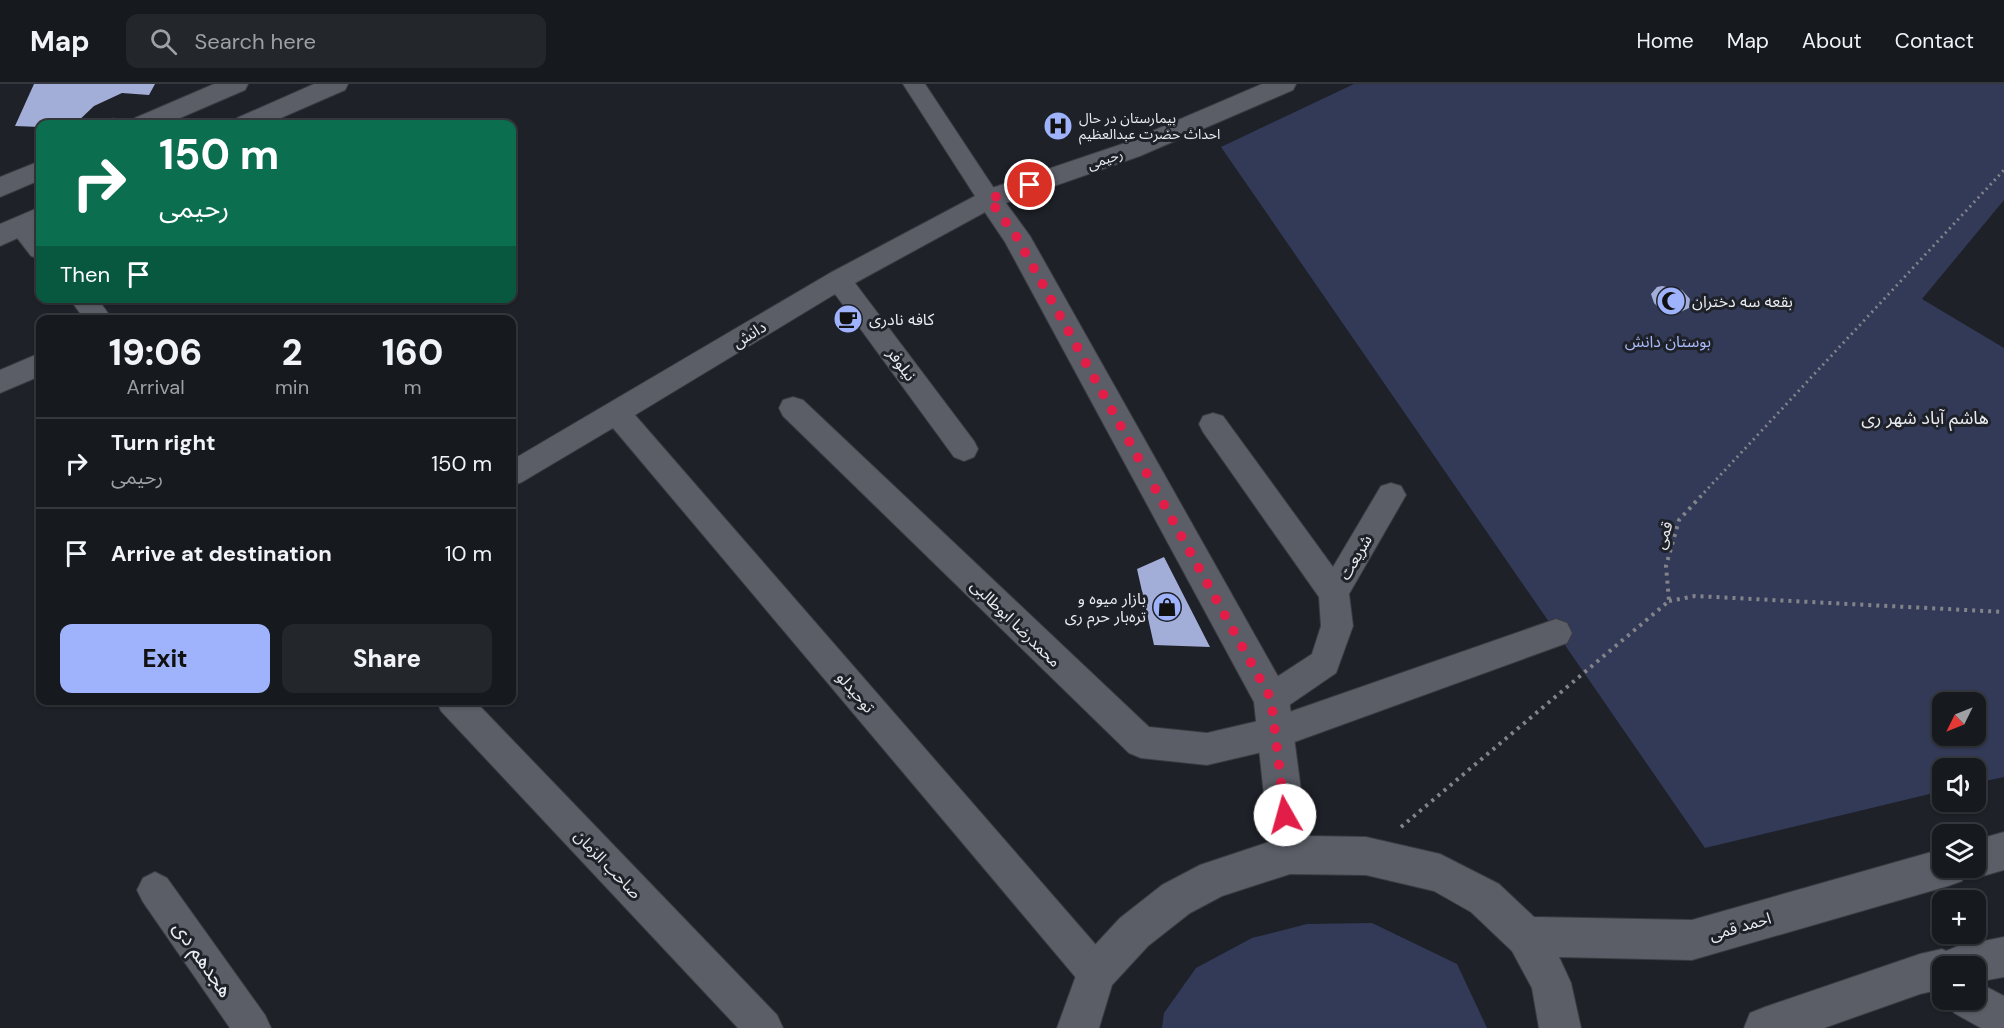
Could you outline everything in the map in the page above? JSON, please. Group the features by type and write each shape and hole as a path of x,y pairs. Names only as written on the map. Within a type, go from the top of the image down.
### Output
{"street":[{"path":"153,120 236,84"},
{"path":"255,120 336,84"},
{"path":"914,84 989,199 1016,236 1271,699 1290,855"},
{"name":"رحیمی","path":"989,199 1131,150 1284,84"},
{"path":"0,188 36,172"},
{"name":"دانش","path":"516,472 839,280 989,199"},
{"path":"20,226 36,245"},
{"name":"نیلوفر","path":"839,280 964,449"},
{"path":"86,303 96,315"},
{"path":"0,382 36,366"},
{"name":"محمدرضا ابوطالبی","path":"793,408 1141,742 1207,749 1275,733 1556,633"},
{"name":"توحیدلو","path":"616,412 1096,972"},
{"path":"1213,424 1334,593"},
{"name":"شریعت","path":"1271,699 1325,663 1337,626 1334,593 1391,495"},
{"name":"صاحب الزمان","path":"457,705 764,1028"},
{"path":"1986,856 2004,851"},
{"path":"1077,1027 1096,972 1134,932 1176,899 1214,879 1290,855 1366,856 1440,873 1485,898 1526,937 1551,983 1560,1028"},
{"name":"احمد قمی","path":"1526,937 1692,940 1932,872"},
{"name":"هجدهم دی","path":"155,890 252,1028"},
{"path":"1986,962 2004,957"},
{"path":"1765,1028 1932,977"},
{"path":"1986,1008 2004,1018"}],"path":[{"name":"قمی","path":"1669,601 1666,566 1679,520 2004,170"},
{"path":"1366,856 1669,601 1695,596 2004,612"}],"green space":[{"name":"بوستان دانش","path":"1354,84 2004,84 2004,200 1922,299 2004,348 2004,777 1986,781 1986,758 1932,758 1932,793 1705,848 1221,147"},
{"path":"1372,923 1457,964 1487,1028 1162,1028 1164,1013 1196,968 1252,938 1307,924"}],"building":[{"path":"34,84 155,84 149,95 122,93 94,106 79,120 36,120 36,127 15,126"},
{"name":"بقعه سه دختران","path":"1657,287 1682,290 1690,299 1689,308 1676,314 1658,307 1651,294"},
{"name":"بازار میوه و تره‌بار حرم ری","path":"1164,557 1210,647 1154,645 1137,569"}],"place":[{"name":"بیمارستان در حال احداث حضرت عبدالعظیم","path":"1058,126"},
{"name":"بقعه سه دختران","path":"1671,301"},
{"name":"کافه نادری","path":"848,319"},
{"name":"بازار میوه و تره‌بار حرم ری","path":"1167,607"}],"district":[{"name":"هاشم آباد شهر ری","path":"1925,418"}],"route":[{"path":"1030,185 989,199 1016,236 1271,699 1285,815"}]}
